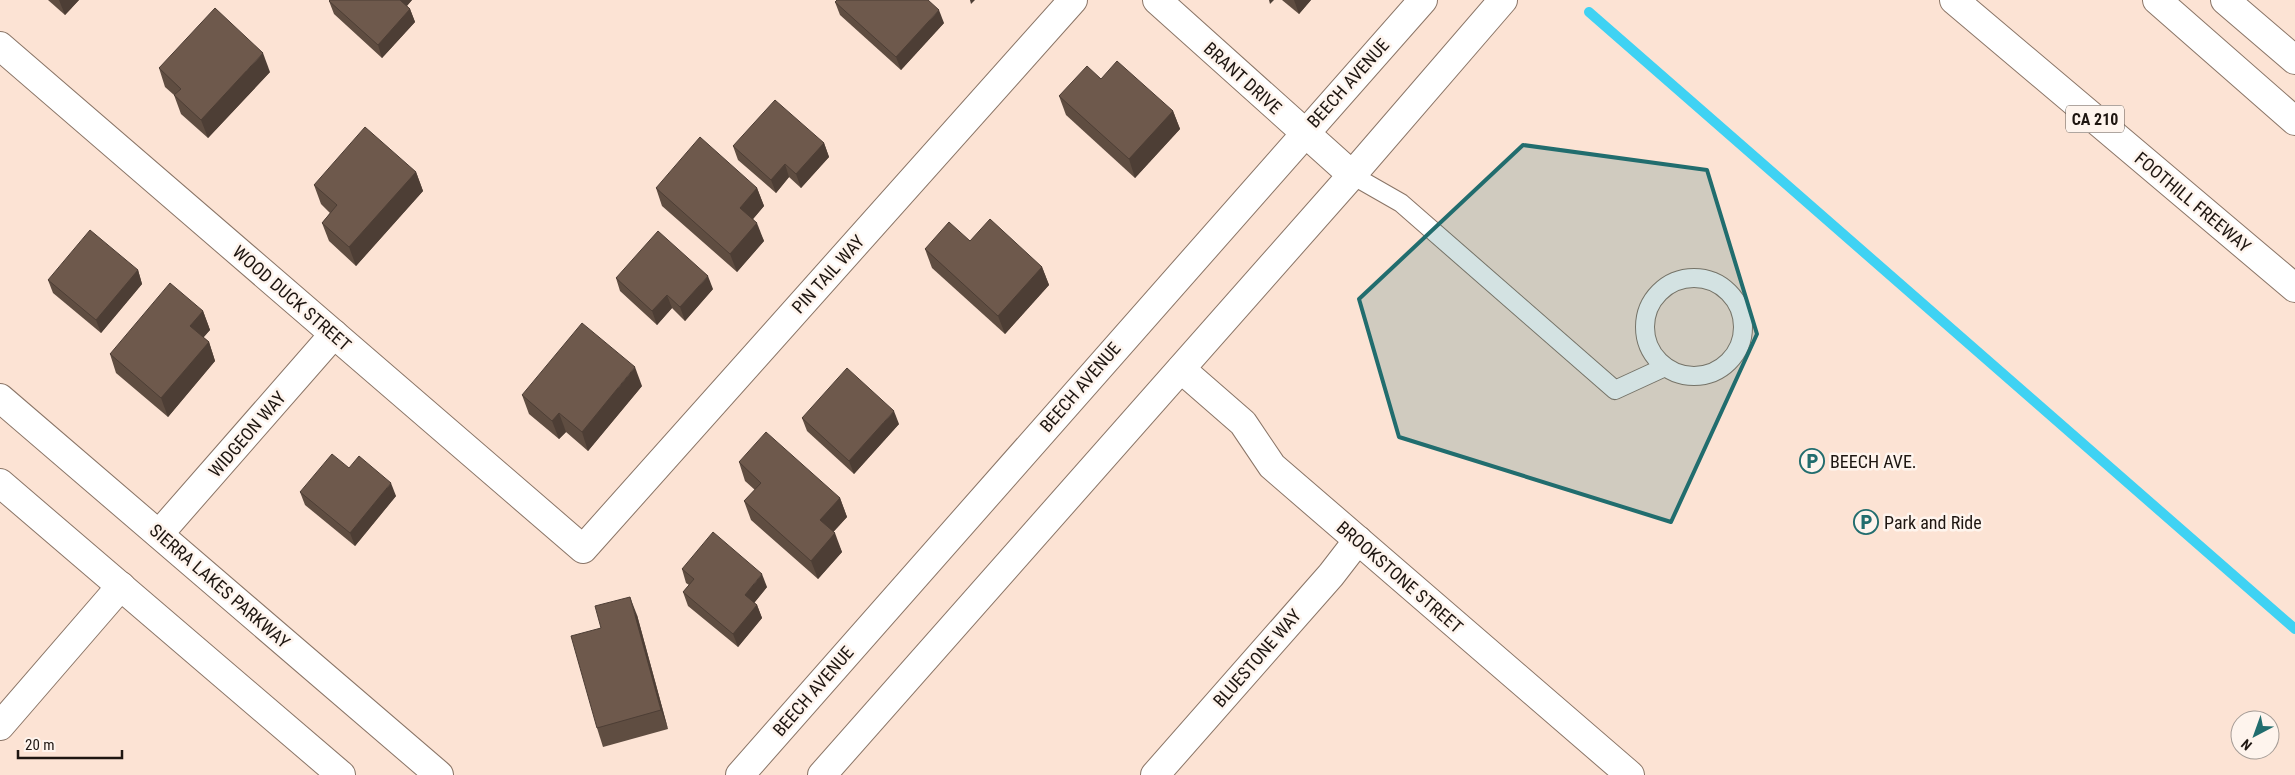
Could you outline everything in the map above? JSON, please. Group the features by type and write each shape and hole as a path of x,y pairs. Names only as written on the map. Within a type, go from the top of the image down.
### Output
{"main road":[{"name":"PIN TAIL WAY","path":"583,549 1073,0"},
{"name":"BRANT DRIVE","path":"1157,0 1352,175"},
{"name":"BEECH AVENUE","path":"740,775 1304,132 1423,0"},
{"name":"FOOTHILL FREEWAY","path":"1954,0 2295,288"},
{"path":"2157,0 2295,121"},
{"path":"2225,0 2295,60"},
{"path":"822,775 1352,175 1496,8"},
{"name":"WOOD DUCK STREET","path":"0,46 583,549"},
{"name":"WIDGEON WAY","path":"159,534 334,334"},
{"name":"BROOKSTONE STREET","path":"1181,369 1243,423 1272,466 1620,772"},
{"name":"SIERRA LAKES PARKWAY","path":"0,398 439,775"},
{"path":"0,483 341,775"},
{"name":"BLUESTONE WAY","path":"1155,775 1330,575 1358,540"},
{"path":"0,726 121,586"}],"lane":[{"path":"1352,175 1401,203 1615,390 1665,367"},
{"path":"1686,278 1702,278 1718,284 1736,301 1744,324 1743,340 1736,355 1725,366 1711,374 1695,377 1679,375 1665,367 1646,341 1645,325 1648,308 1657,294 1670,284 1686,278"}],"highlighted area":[{"path":"1523,145 1707,170 1757,334 1671,522 1399,437 1359,299"}],"building":[{"path":"330,0 400,0 410,9 378,45"},
{"path":"837,0 928,0 939,10 896,57 835,2"},
{"path":"215,8 263,53 201,120 174,95 181,89 159,68"},
{"path":"1117,61 1173,111 1129,159 1059,96 1087,66 1101,79"},
{"path":"775,100 824,143 796,174 785,164 771,180 733,146"},
{"path":"365,127 416,172 349,247 322,223 337,205 314,185"},
{"path":"700,137 757,188 740,208 757,223 730,254 656,188"},
{"path":"990,219 1042,267 998,316 925,249 949,222 970,241"},
{"path":"90,230 138,270 96,320 48,280"},
{"path":"658,231 708,276 680,307 667,295 652,311 616,278"},
{"path":"170,283 203,311 190,326 209,342 161,398 110,354"},
{"path":"582,323 635,367 582,432 559,413 552,421 522,395"},
{"path":"847,368 894,411 849,461 802,418"},
{"path":"766,432 840,498 820,520 835,533 811,561 744,501 761,483 739,462"},
{"path":"332,454 349,468 359,456 391,483 350,533 300,492"},
{"path":"713,532 762,574 745,595 757,605 733,634 683,592 694,579 682,569"},
{"path":"630,597 661,710 597,728 571,636 601,628 595,606"}],"waterway":[{"path":"1589,12 2295,629"}],"place":[{"name":"BEECH AVE.","path":"1812,461"},
{"name":"Park and Ride","path":"1866,522"}]}
